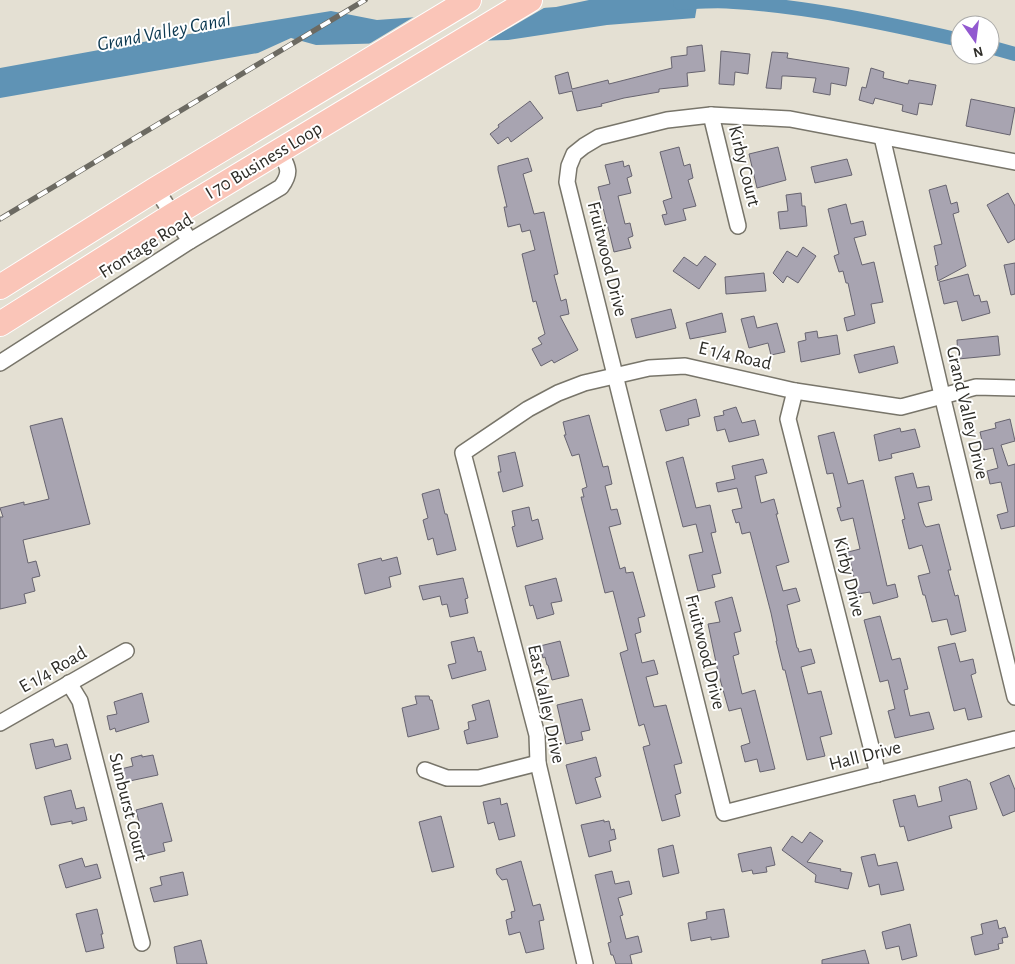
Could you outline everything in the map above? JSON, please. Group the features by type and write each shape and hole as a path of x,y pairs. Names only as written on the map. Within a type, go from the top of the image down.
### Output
{"main road":[{"name":"I 70 Business Loop","path":"0,324 173,215 528,1"},
{"name":"I 70 Business Loop","path":"0,287 156,189 461,4"}],"street":[{"name":"Fruitwood Drive","path":"724,813 567,182 569,166 574,154 600,137 667,120 711,115 790,119 1015,162"},
{"name":"Kirby Court","path":"711,115 738,226"},
{"name":"Grand Valley Drive","path":"882,137 1015,697"},
{"name":"Frontage Road","path":"0,363 190,241 281,187 287,179 288,173 287,165 280,152"},
{"path":"156,189 190,241"},
{"name":"E 1/4 Road","path":"463,453 528,409 558,393 584,383 649,368 685,366 795,391 901,407 976,387 1015,388"},
{"name":"Kirby Drive","path":"795,391 788,419 878,774"},
{"name":"East Valley Drive","path":"463,453 537,734 538,763 585,964"},
{"name":"E 1/4 Road","path":"0,723 126,651"},
{"name":"Sunburst Court","path":"69,683 80,701 142,943"},
{"name":"Hall Drive","path":"724,813 1015,739"},
{"path":"425,770 447,778 479,778 538,763"}],"water":[{"path":"589,0 698,0 695,18 607,25 508,40 316,45 291,38 258,53 0,98 0,68 165,38 331,11 377,20 556,7"}],"pier":[{"path":"549,5 484,43 364,47 417,15"}],"building":[{"path":"702,45 705,71 687,73 688,86 659,89 659,92 624,98 601,104 602,106 577,111 572,91 559,94 555,76 568,72 572,89 608,80 609,84 672,68 671,57 687,55 687,47"},
{"path":"721,51 750,54 748,74 735,72 734,85 719,84"},
{"path":"772,52 788,53 787,58 849,68 846,86 831,83 830,95 813,92 816,78 782,76 781,89 766,88"},
{"path":"871,68 884,72 883,78 908,84 909,80 936,85 932,105 919,103 917,115 902,111 903,105 875,98 873,104 859,100 862,87 866,88"},
{"path":"971,99 1015,108 1010,135 966,126"},
{"path":"530,101 543,118 511,142 508,137 498,144 490,134 499,127 498,125"},
{"path":"679,147 684,166 690,164 693,178 688,180 696,206 683,209 686,220 665,225 662,215 667,214 663,201 672,198 660,152"},
{"path":"778,147 786,180 757,188 749,154"},
{"path":"528,158 532,171 523,174 534,214 544,212 558,274 554,275 561,301 566,299 569,314 560,316 578,350 554,363 552,360 541,366 532,349 542,344 538,338 545,334 536,301 533,302 522,254 535,250 530,230 522,232 520,224 508,227 504,207 507,207 498,170 498,166"},
{"path":"847,159 852,175 815,183 811,167"},
{"path":"623,161 624,167 629,165 632,176 627,178 631,193 618,196 625,224 630,223 633,236 628,238 631,248 614,252 598,187 610,184 605,165"},
{"path":"946,185 951,204 957,202 959,212 953,214 966,266 938,281 935,266 938,265 934,246 942,244 929,190"},
{"path":"801,193 802,206 805,206 807,226 780,229 778,212 788,211 786,195"},
{"path":"1008,193 1015,206 1015,239 1008,243 987,205"},
{"path":"846,204 851,224 863,221 866,235 854,238 862,265 874,262 883,302 871,304 875,323 847,331 844,318 855,315 848,283 846,283 843,271 839,272 834,256 839,254 828,209"},
{"path":"803,247 816,256 798,283 787,276 783,283 773,273 787,251 797,257"},
{"path":"705,256 716,264 699,289 673,271 684,257 697,266"},
{"path":"1015,263 1015,294 1011,295 1004,265"},
{"path":"764,273 766,291 726,294 725,277"},
{"path":"968,274 974,296 979,295 981,302 987,301 990,313 962,321 957,301 944,304 939,282"},
{"path":"671,309 676,328 636,338 631,319"},
{"path":"722,313 726,332 690,339 686,323"},
{"path":"754,316 757,328 777,323 785,352 771,355 768,343 749,348 741,319"},
{"path":"817,331 818,338 837,335 840,354 801,362 798,342 806,340 805,333"},
{"path":"998,336 1000,355 958,359 957,340"},
{"path":"894,346 898,363 859,373 854,355"},
{"path":"696,399 700,416 688,419 689,425 666,431 660,410"},
{"path":"736,407 742,423 755,420 759,435 729,442 725,429 717,431 714,417 724,415 723,411"},
{"path":"589,415 603,467 608,466 612,484 605,486 611,510 617,509 621,524 609,527 620,569 625,567 626,573 633,572 645,616 638,618 641,632 635,634 642,663 654,660 658,674 646,677 654,707 666,705 682,763 674,765 681,793 675,795 680,816 662,821 643,747 650,745 644,724 639,726 620,653 628,650 613,591 605,593 581,497 584,497 582,489 587,487 579,454 572,456 564,435 566,435 563,422"},
{"path":"62,418 90,524 23,540 28,563 36,561 40,576 32,578 35,591 24,594 26,603 0,609 0,517 3,517 0,508 24,502 24,505 49,499 30,426"},
{"path":"1010,419 1015,441 1001,445 1008,466 1015,464 1015,526 1001,529 997,515 1008,512 1001,482 990,484 987,471 998,468 993,448 984,450 980,432 996,428 995,423"},
{"path":"900,428 901,432 915,429 920,447 891,454 892,458 879,461 874,435"},
{"path":"834,432 848,484 863,480 887,586 895,584 898,597 873,604 870,592 858,594 848,552 860,549 853,518 841,521 837,508 841,507 833,473 827,474 818,436"},
{"path":"515,452 523,486 503,492 498,472 501,472 498,456"},
{"path":"683,457 696,508 710,505 716,532 711,533 721,573 712,575 715,587 698,591 689,555 703,552 696,524 683,527 666,462"},
{"path":"763,459 767,473 755,476 761,503 774,499 778,514 776,514 789,562 776,566 783,591 796,588 800,601 787,605 797,648 799,652 811,649 815,663 801,667 808,694 821,691 832,734 820,737 825,756 807,760 750,532 742,534 739,522 736,523 732,510 742,508 737,488 718,492 716,483 735,479 732,466"},
{"path":"913,473 917,488 929,486 932,500 918,503 926,527 939,524 951,570 948,570 955,596 958,595 966,631 951,635 947,619 932,622 918,576 930,573 922,545 909,549 902,520 905,519 895,477"},
{"path":"439,489 456,550 437,555 433,538 428,540 423,520 428,518 422,494"},
{"path":"529,507 532,521 538,519 543,539 517,547 512,527 515,526 512,511"},
{"path":"397,557 401,574 389,577 391,587 365,594 358,564 381,558 382,561"},
{"path":"463,578 468,598 465,599 468,613 450,617 447,604 442,605 440,596 423,600 419,586"},
{"path":"556,578 562,601 551,603 554,614 537,619 533,605 530,606 525,586"},
{"path":"732,597 741,631 734,633 739,654 733,656 742,694 755,690 775,769 760,772 757,759 745,762 741,746 750,743 741,708 729,711 718,672 708,624 720,622 715,602"},
{"path":"880,616 892,660 900,658 908,689 904,690 910,716 929,712 934,729 895,738 888,711 895,709 888,680 880,682 864,620"},
{"path":"474,637 478,652 481,651 486,670 452,679 448,665 456,663 451,642"},
{"path":"560,641 569,676 552,680 540,646"},
{"path":"955,643 960,662 973,659 976,673 971,675 982,717 968,720 965,708 954,711 938,647"},
{"path":"142,693 149,722 116,732 115,728 110,730 107,716 117,714 114,702"},
{"path":"415,696 429,696 430,700 432,700 439,729 408,737 402,708 417,704"},
{"path":"582,699 590,730 581,732 583,740 566,744 557,705"},
{"path":"489,700 498,737 467,744 464,731 469,729 468,722 476,720 472,705"},
{"path":"53,739 55,747 67,744 71,759 36,769 30,744"},
{"path":"142,755 142,757 153,755 158,775 125,782 121,769 133,766 131,758"},
{"path":"596,757 601,776 595,778 601,797 576,804 566,765"},
{"path":"1009,775 1015,790 1015,811 1003,816 990,783"},
{"path":"967,779 970,781 977,809 949,816 952,828 908,841 904,826 900,827 893,800 915,795 918,807 942,801 939,787"},
{"path":"71,790 76,809 84,807 87,820 72,824 72,821 51,825 44,797"},
{"path":"500,798 501,805 507,803 515,836 499,840 494,822 488,824 483,802"},
{"path":"162,803 172,841 163,843 165,851 145,856 138,831 141,830 136,810"},
{"path":"441,816 454,867 432,872 419,822"},
{"path":"604,820 604,822 609,821 611,830 614,829 616,839 609,841 611,851 589,857 581,825"},
{"path":"810,832 823,841 807,862 852,873 848,889 815,882 816,875 782,850 792,836 802,843"},
{"path":"673,845 679,873 663,877 658,849"},
{"path":"771,847 775,865 766,867 767,872 753,874 752,870 742,872 738,854"},
{"path":"875,854 878,866 897,862 904,890 881,895 879,884 869,887 861,857"},
{"path":"82,858 85,867 97,864 101,878 66,888 59,865"},
{"path":"521,861 533,906 540,904 544,920 539,921 544,949 526,953 520,932 509,935 506,920 512,918 511,912 515,911 507,879 502,880 497,874 496,869"},
{"path":"612,871 615,884 629,881 632,894 618,898 623,915 620,916 626,939 638,936 642,952 630,955 632,964 616,964 608,943 611,942 595,875"},
{"path":"183,872 188,895 154,902 150,888 162,885 160,877"},
{"path":"97,909 104,948 86,952 76,914"},
{"path":"724,909 729,937 711,940 711,937 691,941 688,923 707,919 706,912"},
{"path":"997,920 999,929 1005,927 1008,937 1002,938 1003,943 998,944 999,949 975,955 971,937 983,934 981,924"},
{"path":"910,924 917,956 902,960 899,946 886,949 882,932"},
{"path":"201,940 207,964 177,964 174,947"},
{"path":"865,950 869,964 822,964 822,960"}],"waterway":[{"name":"Grand Valley Canal","path":"680,3 727,1 763,4 876,22 950,38"},
{"name":"Grand Valley Canal","path":"1000,50 1015,54"}],"railway":[{"path":"0,219 365,0"}]}
